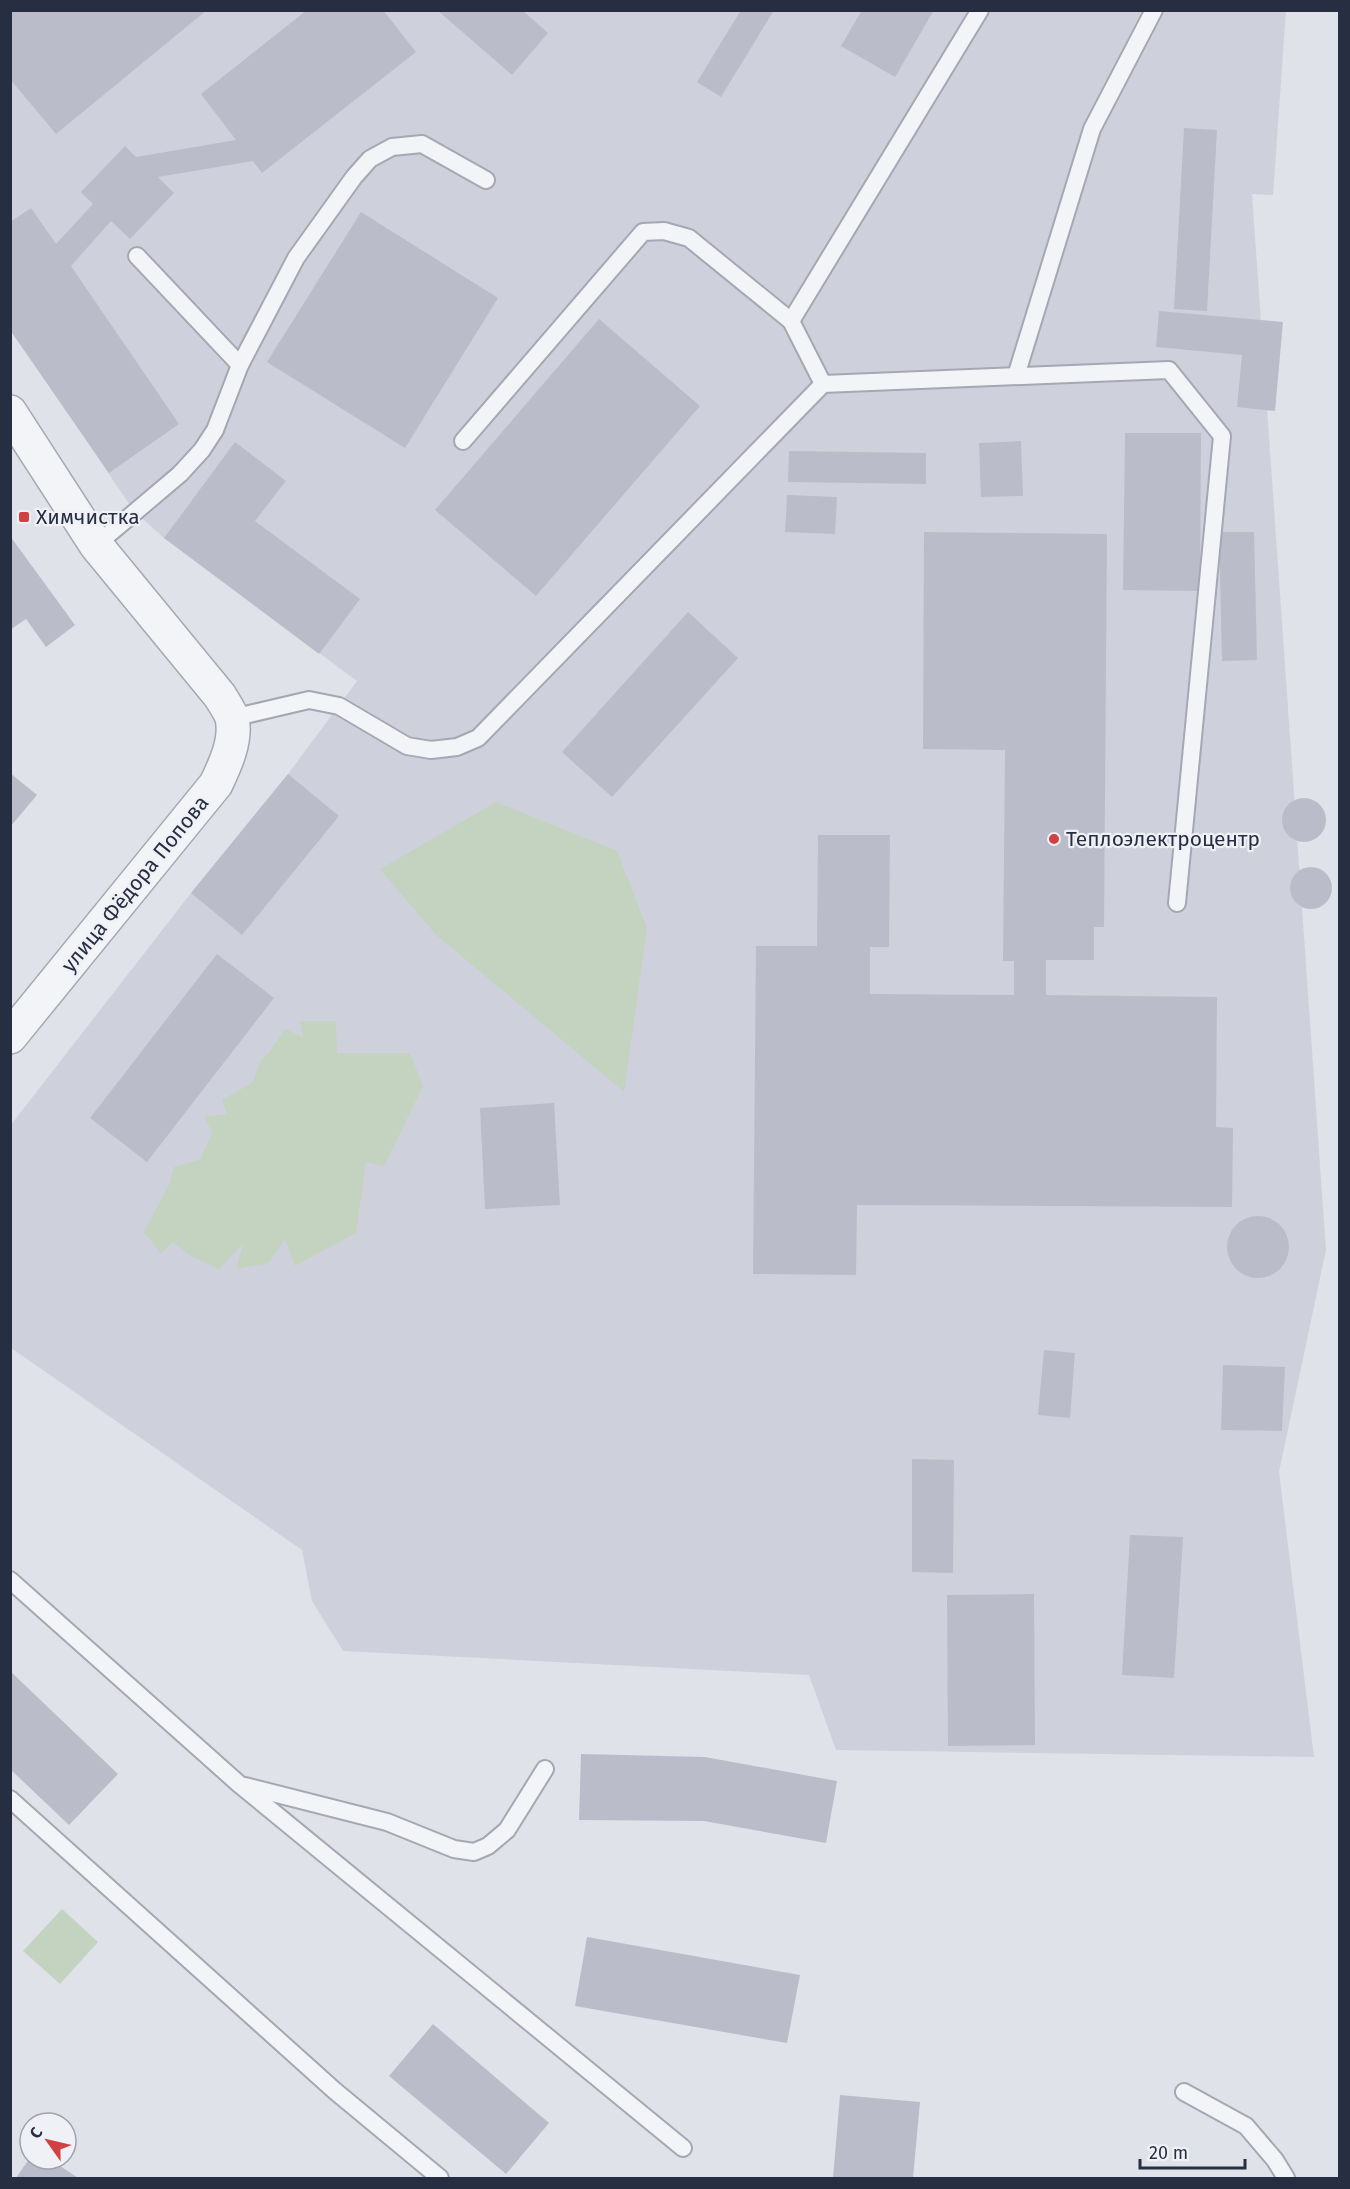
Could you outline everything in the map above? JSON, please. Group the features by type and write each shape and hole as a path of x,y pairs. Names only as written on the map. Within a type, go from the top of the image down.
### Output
{"street":[{"path":"10,412 96,544 220,696 232,718"},
{"name":"улица Фёдора Попова","path":"10,1037 216,784 232,741 232,718"}],"lane":[{"path":"791,321 980,10"},
{"path":"1016,376 1092,129 1154,10"},
{"path":"96,544 180,474 202,450 215,430 240,365 297,258 354,177 370,159 392,147 422,144 486,180"},
{"path":"463,441 643,232 664,231 689,238 791,321 823,384"},
{"path":"137,256 240,365"},
{"path":"232,718 309,700 339,706 407,746 431,750 457,747 478,738 823,384 1169,370 1222,436 1177,903"},
{"path":"10,1580 239,1784 683,2148"},
{"path":"239,1784 387,1822 454,1849 474,1851 488,1846 507,1830 545,1769"},
{"path":"10,1799 326,2083 440,2178"},
{"path":"1184,2092 1246,2126 1275,2160 1286,2178"}],"shaded area":[{"path":"11,11 1286,11 1273,195 1252,194 1326,1250 1279,1472 1314,1757 836,1750 809,1675 343,1651 312,1601 302,1550 11,1348 10,1126 191,893 288,774 357,681 164,538 134,511 11,330"}],"green space":[{"path":"496,802 617,851 647,928 624,1092 435,934 380,869"},
{"path":"300,1021 336,1021 337,1053 410,1053 423,1086 384,1166 366,1162 356,1233 295,1266 285,1239 269,1263 236,1269 243,1244 219,1269 189,1255 173,1242 161,1254 144,1232 170,1183 174,1167 200,1160 212,1132 204,1117 227,1114 222,1100 253,1082 261,1059 267,1055 285,1029 303,1037"},
{"path":"62,1909 98,1942 60,1984 23,1951"}],"building":[{"path":"10,10 207,10 56,134 10,79"},
{"path":"307,10 383,10 416,52 262,173 253,161 158,177 174,193 130,239 111,221 71,266 179,424 109,473 10,330 10,222 31,208 56,244 93,204 81,192 125,146 136,157 236,140 201,94"},
{"path":"437,10 522,10 548,33 512,75"},
{"path":"741,10 774,10 721,97 697,82"},
{"path":"862,10 934,10 895,77 841,46"},
{"path":"1184,128 1217,130 1207,311 1174,309"},
{"path":"361,212 498,298 405,448 267,362"},
{"path":"1159,311 1283,322 1275,411 1237,407 1242,355 1156,347"},
{"path":"599,319 700,406 536,596 435,510"},
{"path":"1125,433 1201,433 1200,591 1123,590"},
{"path":"1021,441 1023,496 981,497 979,443"},
{"path":"235,442 286,481 255,521 360,599 319,654 164,538"},
{"path":"789,451 926,453 926,484 788,482"},
{"path":"787,495 837,497 835,534 785,532"},
{"name":"Теплоэлектроцентр","path":"924,532 1107,534 1104,927 1094,927 1094,960 1046,960 1046,995 1217,997 1216,1127 1233,1128 1232,1207 857,1205 856,1275 753,1274 756,946 817,946 818,835 890,835 889,947 870,947 870,994 1014,995 1014,961 1003,961 1005,750 923,749"},
{"path":"1219,532 1254,532 1257,660 1222,661"},
{"path":"10,536 75,625 46,647 26,619 10,630"},
{"path":"688,612 738,658 612,797 562,752"},
{"path":"10,773 37,795 10,827"},
{"path":"288,774 339,816 242,935 191,893"},
{"path":"1304,798 1313,799 1320,804 1325,811 1325,829 1320,836 1313,841 1304,842 1295,841 1288,836 1283,829 1282,820 1283,811 1288,804 1295,799"},
{"path":"1311,867 1319,868 1326,873 1331,880 1331,896 1326,903 1319,908 1311,909 1303,908 1296,903 1291,896 1290,888 1291,880 1296,873 1303,868"},
{"path":"217,954 274,998 147,1162 90,1118"},
{"path":"554,1103 560,1205 485,1209 480,1108"},
{"path":"1252,1216 1264,1216 1280,1225 1287,1235 1289,1247 1287,1259 1280,1269 1264,1278 1252,1278 1241,1273 1232,1264 1227,1253 1227,1241 1232,1230 1241,1221"},
{"path":"1044,1350 1075,1353 1070,1418 1038,1415"},
{"path":"1223,1365 1285,1367 1282,1431 1221,1430"},
{"path":"912,1459 954,1460 953,1573 912,1572"},
{"path":"1130,1535 1183,1537 1174,1678 1122,1675"},
{"path":"1034,1594 1035,1745 948,1746 947,1595"},
{"path":"10,1671 118,1774 69,1825 10,1769"},
{"path":"581,1754 705,1757 837,1781 826,1843 704,1821 579,1820"},
{"path":"587,1937 800,1975 787,2043 575,2006"},
{"path":"433,2024 549,2123 506,2174 389,2076"},
{"path":"840,2095 920,2102 913,2178 833,2178"},
{"path":"21,2171 68,2171 78,2178 16,2178"}],"place":[{"name":"Химчистка","path":"24,517"},
{"name":"Теплоэлектроцентр","path":"1054,839"}]}
